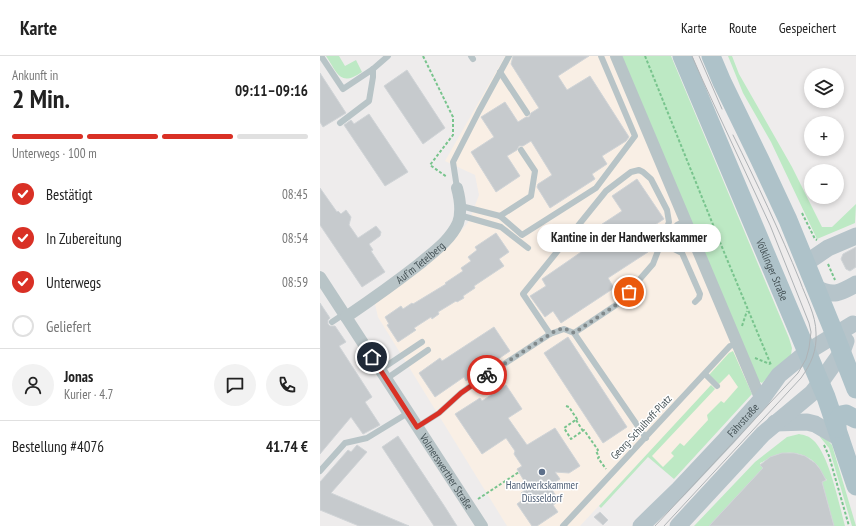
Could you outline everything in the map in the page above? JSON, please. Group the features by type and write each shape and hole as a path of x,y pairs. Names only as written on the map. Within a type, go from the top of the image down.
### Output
{"main road":[{"name":"Völklinger Straße","path":"682,56 820,383 856,486"},
{"path":"711,56 782,207 806,263 856,390"},
{"path":"839,434 838,422 841,415 846,414 856,419"}],"street":[{"path":"616,56 736,344 761,400"},
{"path":"456,188 460,198 460,210"},
{"name":"Auf'm Tetelberg","path":"345,315 394,284 442,245 452,234 458,223 460,210"},
{"path":"806,263 828,248 856,236"},
{"name":"Volmerswerther Straße","path":"320,277 482,526"},
{"path":"816,288 833,294 856,284"},
{"path":"678,526 749,448 775,423 803,401 820,383 838,343 854,322"},
{"name":"Fährstraße","path":"641,526 684,484 761,400 779,375 807,352 838,343"},
{"path":"775,423 807,422 839,434"}],"lane":[{"path":"321,56 343,89 373,70 388,56"},
{"path":"456,188 454,162 479,111 510,56"},
{"path":"460,210 500,216 522,235 596,188 635,136 602,56"},
{"path":"340,123 369,101 373,70"},
{"path":"500,72 527,113"},
{"path":"500,216 532,196 535,171 521,150"},
{"path":"550,334 523,294 606,191 631,172 639,170 647,174 667,210 669,222 653,264 619,303 574,333"},
{"path":"460,210 501,227 528,248"},
{"path":"666,249 676,225 686,222"},
{"path":"660,246 666,249 679,251 685,257 700,294 699,298 695,302"},
{"path":"332,322 345,315"},
{"path":"417,427 439,413 461,393 550,334 564,328 574,333 646,438"},
{"path":"383,374 422,342"},
{"name":"Georg-Schulhoff-Platz","path":"563,526 730,346 736,344"},
{"path":"383,374 428,350"},
{"path":"705,374 717,386"},
{"path":"320,471 345,443 367,438 408,413"}],"path":[{"path":"423,56 453,117 453,135 430,165 444,175"},
{"path":"645,56 724,252 773,368"},
{"path":"826,257 837,285"},
{"path":"566,406 569,407 583,431 584,430 598,450 596,451 601,462"},
{"path":"576,420 564,428 571,439 583,431"},
{"path":"822,443 829,456 849,526"},
{"path":"468,505 519,472"}],"shaded area":[{"path":"505,56 612,56 749,383 665,471 647,454 580,526 507,526 378,317 375,304 447,248 469,221 479,195 475,175 445,161"}],"green space":[{"path":"326,56 339,56 345,66 356,60 362,72 349,78 344,78 337,73"},
{"path":"621,56 671,56 792,348 791,355 762,383 756,380"},
{"path":"728,56 732,56 739,74 792,167 804,191 804,204 810,204 822,227 832,227 856,204 855,223 817,239 771,142 743,93"},
{"path":"733,351 752,394 674,479 648,457 601,508 599,506 711,385 715,389 652,456 663,467 674,456 671,453 680,443 684,446 708,420 707,415 721,401 724,403 738,387 729,374 719,384 709,375 729,353"},
{"path":"817,429 832,445 856,526 852,526 829,448 820,437"},
{"path":"799,434 813,440 824,456 833,480 845,526 834,526 822,482 827,480 818,467 808,457 796,453 785,453 773,456 760,463 763,468 709,526 694,526 755,462 787,437"}],"building":[{"path":"513,56 589,56 558,76 567,90 590,76 629,137 626,141 602,156 607,164 592,174 595,179 550,208 537,187 538,184 552,175 531,141 523,146 519,146 517,150 507,156 520,176 496,192 471,152 494,137 481,117 505,102 518,122 526,117 529,117 531,113 539,108 511,64"},
{"path":"407,70 445,128 423,144 384,86"},
{"path":"320,73 346,113 323,127 320,122"},
{"path":"369,114 408,172 385,186 344,125 351,120 354,124"},
{"path":"637,179 664,219 638,236 648,252 608,278 614,288 561,323 553,311 545,317 530,296 546,286 542,279 587,248 581,238 622,211 612,196"},
{"path":"320,188 337,212 338,211 341,214 346,210 351,217 349,225 358,238 376,226 381,232 380,236 369,244 373,250 371,251 385,272 362,287 320,225"},
{"path":"496,233 509,252 499,259 504,266 474,286 475,288 463,296 464,298 438,312 439,314 432,319 431,317 414,328 416,330 398,342 387,325 389,324 385,317 401,306 403,309 446,284 445,283 463,271 461,268 471,261 468,257 477,250 475,247"},
{"path":"856,247 856,267 850,271 846,269 841,259 843,254"},
{"path":"320,303 330,318 328,320 328,324 330,326 335,326 346,342 339,346 372,397 365,402 380,425 363,434 351,417 320,454"},
{"path":"494,327 510,351 466,381 464,377 435,397 419,373 440,358 442,361"},
{"path":"568,337 627,427 603,443 544,353"},
{"path":"506,385 522,409 508,418 527,445 555,428 580,466 569,473 555,472 560,479 552,484 554,487 551,488 559,501 553,505 558,512 537,526 532,526 517,504 525,498 521,493 524,491 526,484 517,469 522,466 514,454 515,451 506,438 482,454 455,414 480,398 482,401"},
{"path":"398,436 457,526 434,526 382,447"},
{"path":"357,445 367,452 331,493 409,526 359,526 320,510 320,482 348,450 351,452"},
{"path":"782,453 794,453 805,456 815,463 820,469 826,480 822,482 834,526 709,526 763,468 760,465 770,457"},
{"path":"600,512 608,520 603,525 594,517"}],"tram line":[{"path":"655,526 798,373 806,359 811,332 809,323 770,225 692,56"},
{"path":"699,56 722,109"},
{"path":"664,526 801,378 808,368 815,346 816,326 810,307 776,226 733,135"}],"way so far":[{"path":"487,375 555,331 564,328 574,333 619,303 629,292"}],"place":[{"name":"Kantine in der Handwerkskammer","path":"629,292"},
{"name":"Handwerkskammer Düsseldorf","path":"542,472"}],"route":[{"path":"372,357 417,427 439,413 461,393 487,375"}]}
